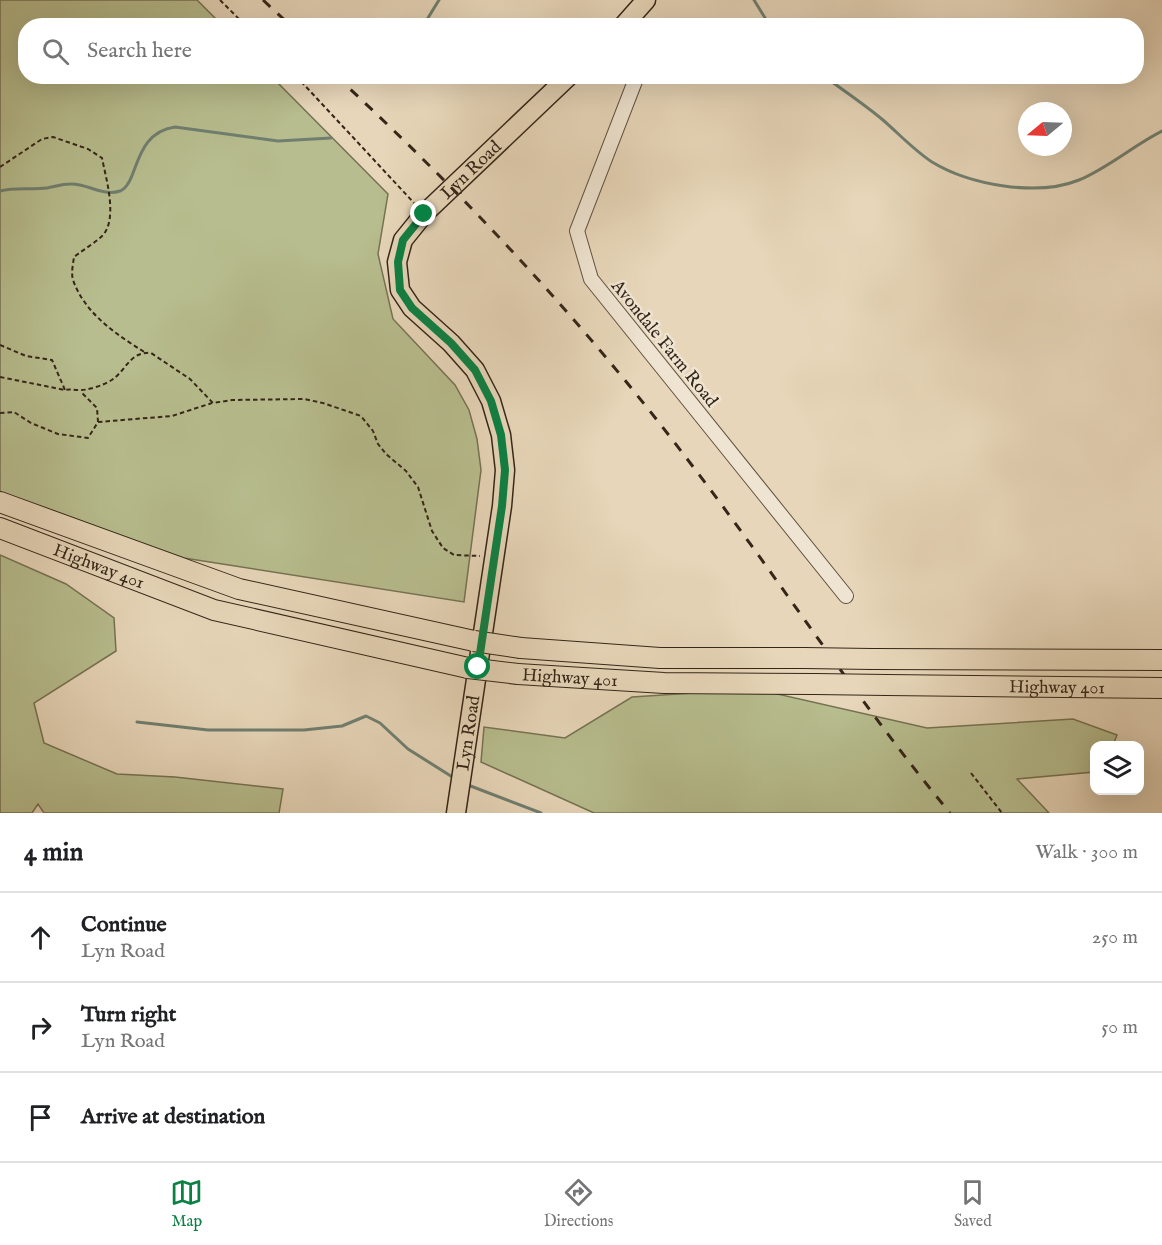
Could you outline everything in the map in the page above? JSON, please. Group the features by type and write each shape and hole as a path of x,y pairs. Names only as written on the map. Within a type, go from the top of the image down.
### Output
{"highway":[{"name":"Highway 401","path":"0,502 239,589 474,641 521,648 660,658 1162,660"},
{"name":"Highway 401","path":"0,528 214,609 468,668 518,674 664,683 1162,688"}],"main road":[{"path":"630,18 643,3"},
{"name":"Lyn Road","path":"456,813 495,557 505,470 501,435 491,401 475,370 451,343 412,308 400,290 398,262 403,240 424,214 561,84"}],"street":[{"path":"642,18 643,3"},
{"name":"Avondale Farm Road","path":"634,84 577,231 591,279 846,596"}],"path":[{"path":"220,0 238,18"},
{"path":"303,84 424,214"},
{"path":"0,167 42,139 53,137 87,149 102,158 108,186 111,220 103,236 74,256 72,278 83,299 109,329 146,353"},
{"path":"0,345 26,356 52,360 65,390"},
{"path":"80,391 111,381 133,357 151,353 190,379 213,402"},
{"path":"0,377 80,391 97,408 98,422 88,438 58,434 31,423 14,412 0,413"},
{"path":"98,422 171,416 213,402 232,400 304,399 361,416 374,431 378,444 386,454 406,471 418,487 432,531 443,548 454,555 495,557"},
{"path":"971,773 1002,813"}],"green space":[{"path":"0,0 197,0 215,18 18,18 18,84 279,84 388,194 378,254 393,319 455,385 469,410 477,439 481,470 464,602 184,558 0,492"},
{"path":"0,555 66,584 114,618 116,651 34,703 44,743 117,774 175,777 283,789 279,813 44,813 38,804 32,813 0,813"},
{"path":"755,689 927,728 1073,719 1117,735 1115,741 1090,741 1090,772 1017,779 1049,813 594,813 481,762 484,727 565,738 632,697"}],"waterway":[{"path":"428,18 439,0"},
{"path":"754,0 765,18"},
{"path":"835,84 876,114 932,162 965,177 1004,186 1044,188 1079,180 1162,131"},
{"path":"0,191 47,188 64,184 76,184 107,192 120,191 131,179 138,159 151,139 161,131 175,127 278,141 331,138"},
{"path":"137,722 208,730 304,730 342,726 366,716 380,723 408,749 454,778"},
{"path":"468,785 541,813"}],"railway":[{"path":"263,0 282,18"},
{"path":"345,84 479,216 568,313 611,364 694,468 852,686 950,813"}],"route":[{"path":"424,214 403,240 398,262 400,290 412,308 451,343 475,370 491,401 501,435 505,470 502,506 478,667"}]}
